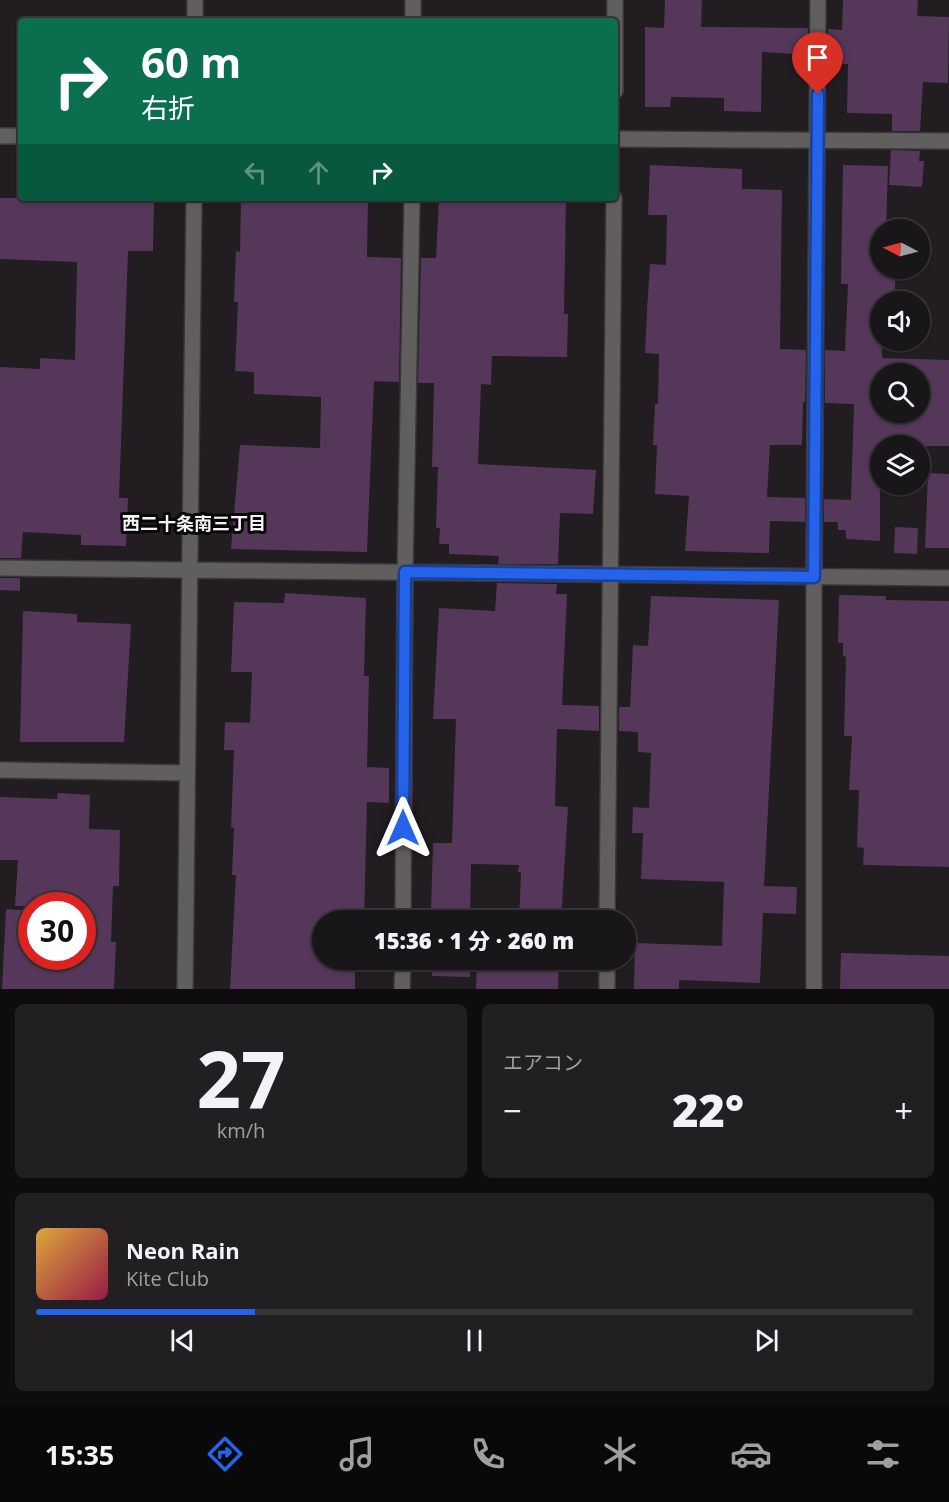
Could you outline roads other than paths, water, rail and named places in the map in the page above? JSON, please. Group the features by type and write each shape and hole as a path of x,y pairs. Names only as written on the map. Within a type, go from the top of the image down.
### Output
{"street":[{"path":"195,0 195,18"},
{"path":"413,0 413,18"},
{"path":"615,0 615,18"},
{"path":"814,989 818,0"},
{"path":"0,136 18,136"},
{"path":"618,140 949,141"},
{"path":"185,989 194,201"},
{"path":"403,910 405,572 412,201"},
{"path":"607,910 614,201"},
{"path":"0,568 188,572 949,578"},
{"path":"0,770 187,773"},
{"path":"402,970 402,989"},
{"path":"607,970 607,989"}],"district":[{"name":"西二十条南三丁目","path":"194,523"}]}
